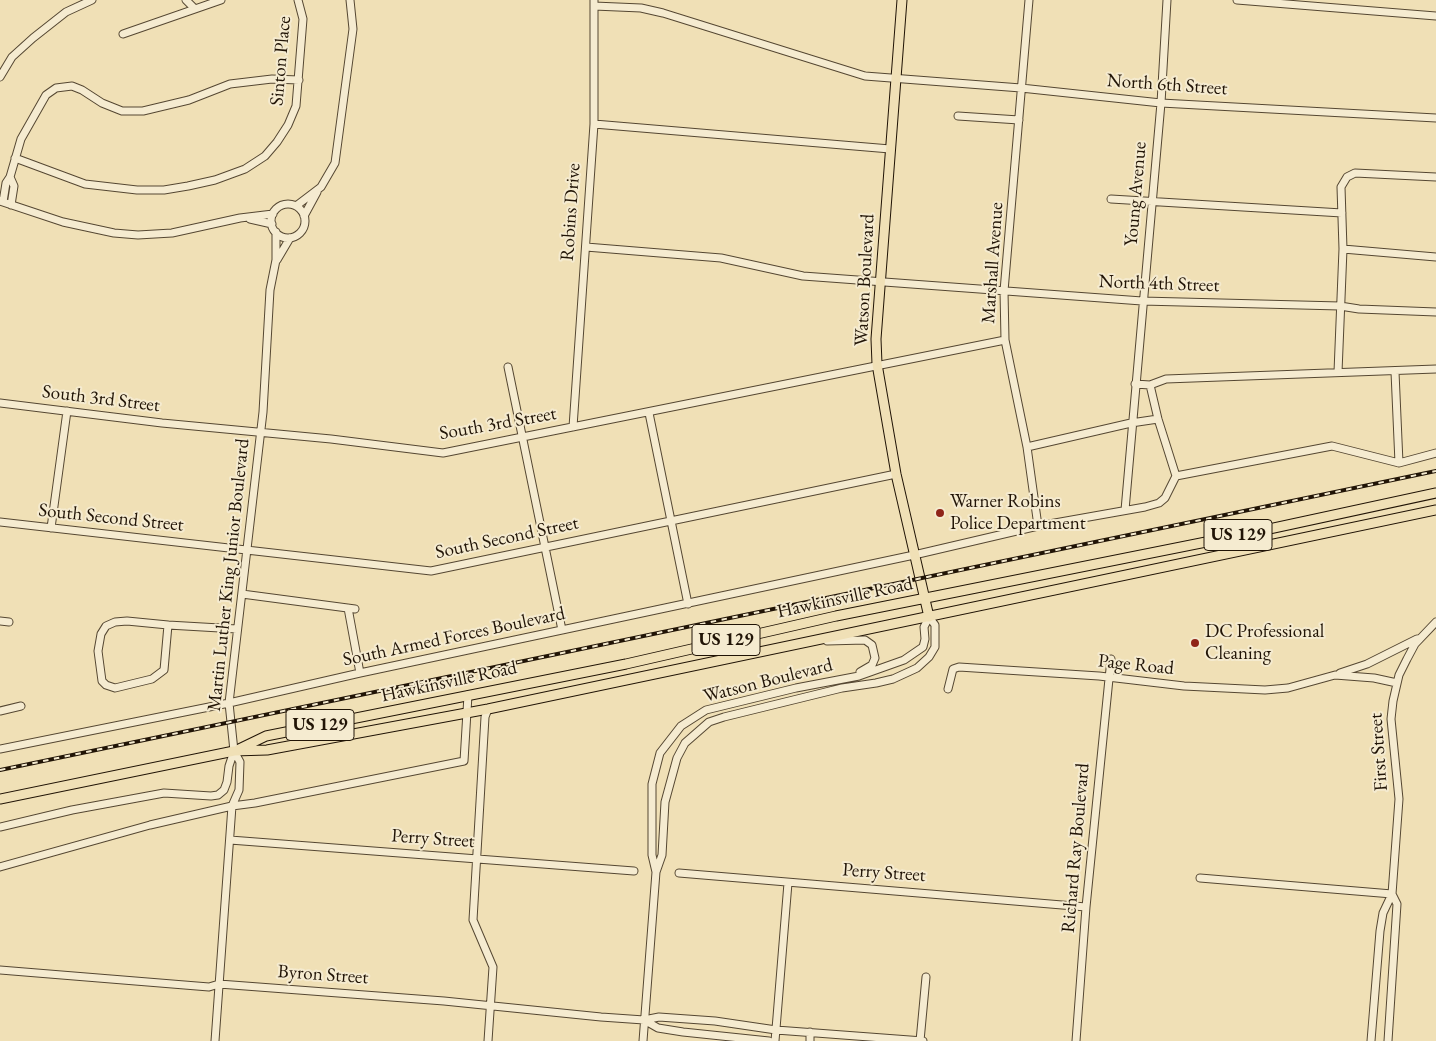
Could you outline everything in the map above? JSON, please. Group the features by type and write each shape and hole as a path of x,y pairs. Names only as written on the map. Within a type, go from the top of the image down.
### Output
{"main road":[{"name":"Watson Boulevard","path":"902,0 876,339 878,364 896,474 928,617"},
{"name":"Hawkinsville Road","path":"234,751 266,736 1246,534 1436,493"},
{"name":"Hawkinsville Road","path":"0,799 234,751 268,750 488,709 1436,510"}],"street":[{"path":"0,77 12,57 39,33 66,12 92,0"},
{"path":"186,0 194,8"},
{"path":"194,0 194,8"},
{"path":"124,34 221,0"},
{"name":"Sinton Place","path":"15,158 85,184 112,188 164,190 215,180 245,169 265,156 288,125 296,106 304,19 298,0"},
{"path":"317,192 296,206 280,206 273,214 272,224 276,232 285,238 290,238 303,230 304,216 317,192 332,173 335,163 353,29 350,0"},
{"name":"Marshall Avenue","path":"1028,0 1004,291 1005,340 1027,447 1038,526"},
{"name":"Young Avenue","path":"1125,510 1131,423 1161,103 1167,0"},
{"path":"1237,0 1436,16"},
{"name":"North 6th Street","path":"594,3 641,8 663,13 854,74 1021,88 1161,103 1436,118"},
{"name":"Robins Drive","path":"573,427 594,124 594,3"},
{"path":"273,214 172,233 138,235 93,229 63,222 2,201 6,182 10,177 21,139 36,110 46,96 56,88 72,86 82,90 102,104 122,111 142,112 189,100 230,84 272,79 299,80"},
{"path":"958,116 1019,120"},
{"path":"594,124 890,149"},
{"path":"1338,372 1343,249 1341,187 1351,174 1436,177"},
{"path":"10,177 14,186 11,204"},
{"path":"1112,199 1152,203 1342,213"},
{"path":"296,206 304,216"},
{"path":"248,218 272,224"},
{"name":"Martin Luther King Junior Boulevard","path":"215,1041 232,806 239,790 240,762 234,751 229,704 260,432 270,290 276,260 276,232"},
{"name":"Martin Luther King Junior Boulevard","path":"276,260 290,238"},
{"name":"North 4th Street","path":"586,246 721,258 803,276 880,280 1142,301 1340,306 1359,309 1436,312"},
{"path":"1343,249 1436,257"},
{"name":"South 3rd Street","path":"0,402 162,423 443,453 649,413 878,364 1005,340"},
{"path":"508,368 562,630"},
{"path":"1135,384 1150,385 1166,379 1436,369"},
{"path":"1395,372 1399,463"},
{"path":"1150,385 1158,419 1176,476 1332,446 1399,463 1436,453"},
{"path":"51,528 67,411"},
{"path":"649,413 688,604"},
{"path":"1027,447 1131,423 1158,419"},
{"name":"South Second Street","path":"0,522 431,571 896,474"},
{"name":"South Armed Forces Boulevard","path":"0,749 229,704 360,673 914,555 1038,526 1159,503 1168,493 1176,476"},
{"path":"242,594 352,608 360,673"},
{"name":"Watson Boulevard","path":"656,872 652,855 652,784 660,754 681,726 706,710 882,669 917,653 923,647 925,639 924,628 928,617"},
{"name":"Watson Boulevard","path":"643,1041 656,872 662,855 668,786 677,758 685,743 709,722 740,711 842,688 893,679 917,668 929,657 935,647 935,626 928,617"},
{"path":"0,621 9,622"},
{"path":"168,625 164,670 157,677 115,688 106,685 100,675 98,651 100,634 106,626 114,622 127,621 237,629"},
{"name":"First Street","path":"1372,1041 1380,930 1383,913 1392,894 1399,799 1391,719 1397,683 1407,659 1421,637 1436,622"},
{"name":"Page Road","path":"948,688 953,669 959,667 1110,678 1184,686 1276,690 1367,664 1421,637"},
{"path":"801,644 865,640 872,645 875,658 872,665 838,680"},
{"name":"Richard Ray Boulevard","path":"1076,1041 1086,907 1111,659"},
{"name":"Page Road","path":"1335,674 1374,678 1397,683"},
{"path":"0,867 150,825 232,806 464,761 468,695"},
{"path":"0,711 21,706"},
{"path":"488,709 485,717 473,920 493,967 488,1041"},
{"path":"0,827 72,810 164,793 218,795 224,790 227,782 229,766 234,751"},
{"name":"Perry Street","path":"230,840 634,871"},
{"name":"Perry Street","path":"679,873 788,883 927,892 1086,907"},
{"path":"1200,878 1392,894"},
{"path":"775,1041 788,883"},
{"name":"First Street","path":"1388,1041 1397,904 1392,894"},
{"name":"Byron Street","path":"0,970 209,987 219,984 491,1005 644,1020 660,1017 678,1018 776,1030 921,1041"},
{"path":"921,1041 926,977"},
{"name":"Byron Street","path":"644,1020 658,1028 769,1041"},
{"path":"810,1032 810,1041"}],"railway":[{"path":"0,770 1436,471"}],"place":[{"name":"Warner Robins Police Department","path":"940,513"},
{"name":"DC Professional Cleaning","path":"1195,643"}]}
